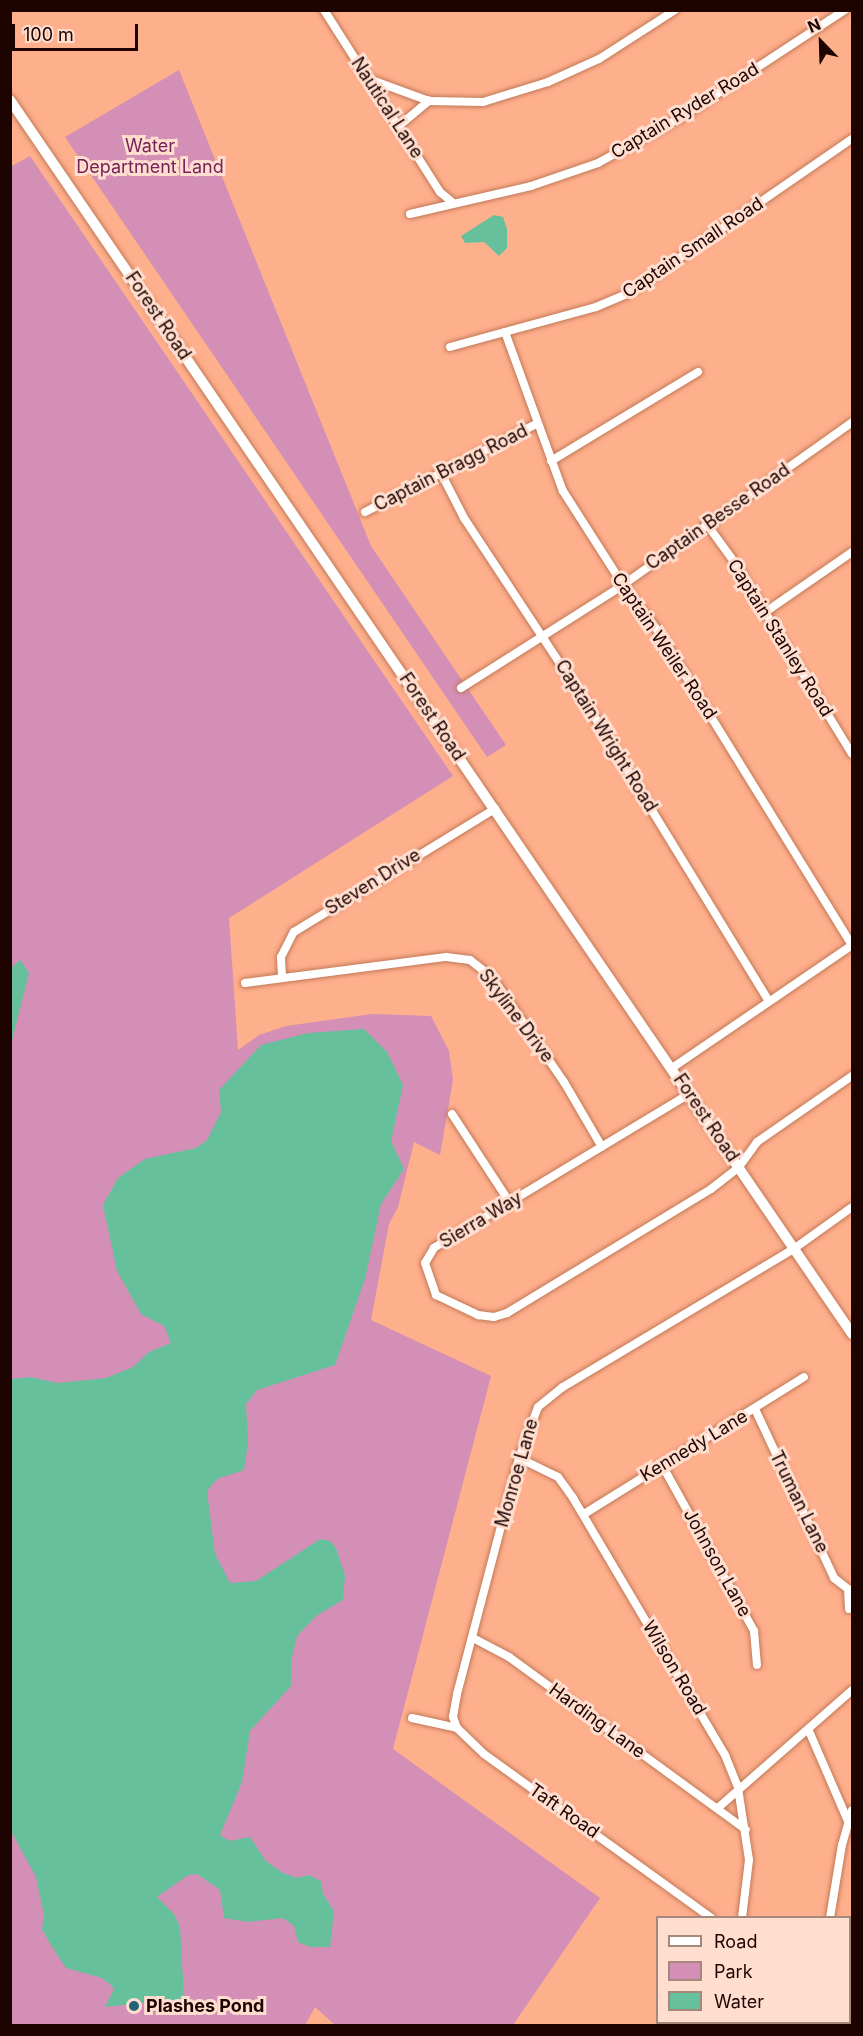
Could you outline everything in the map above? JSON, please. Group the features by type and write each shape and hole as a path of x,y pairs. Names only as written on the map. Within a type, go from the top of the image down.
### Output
{"main road":[{"name":"Forest Road","path":"10,100 852,1334"}],"street":[{"name":"Nautical Lane","path":"324,10 400,125 440,192 453,203"},
{"path":"369,79 429,101 483,102 548,82 599,59 675,10"},
{"name":"Captain Ryder Road","path":"410,214 453,203 459,205 531,186 615,155 685,115 845,10"},
{"path":"400,125 429,101"},
{"name":"Captain Small Road","path":"450,347 596,307 627,294 852,139"},
{"name":"Captain Weiler Road","path":"505,332 536,424 562,491 623,585 658,631 852,945"},
{"path":"551,461 698,372"},
{"name":"Captain Besse Road","path":"461,688 623,585 706,523 852,422"},
{"name":"Captain Bragg Road","path":"365,512 536,424"},
{"name":"Captain Wright Road","path":"441,473 464,518 544,636 769,1001"},
{"name":"Captain Stanley Road","path":"706,523 852,754"},
{"path":"764,613 852,552"},
{"name":"Steven Drive","path":"282,977 281,957 294,932 495,809"},
{"path":"672,1068 852,945"},
{"name":"Skyline Drive","path":"245,983 446,957 470,960 492,977 564,1082 602,1147"},
{"name":"Sierra Way","path":"689,1094 445,1240 428,1256 425,1270 441,1300 488,1317 507,1313 711,1189 739,1167 756,1142 852,1077"},
{"path":"452,1114 510,1203"},
{"name":"Monroe Lane","path":"457,1728 454,1712 519,1458 532,1416 547,1399 795,1248 852,1208"},
{"name":"Kennedy Lane","path":"584,1514 804,1377"},
{"name":"Truman Lane","path":"755,1409 834,1578 850,1589 849,1609"},
{"name":"Wilson Road","path":"519,1458 558,1477 584,1514 720,1746 738,1788 746,1830 749,1860 742,1916"},
{"name":"Johnson Lane","path":"662,1465 754,1630 757,1665"},
{"name":"Harding Lane","path":"473,1638 509,1657 719,1808 746,1830"},
{"path":"719,1808 738,1788 809,1731 852,1690"},
{"path":"412,1718 457,1728"},
{"name":"Taft Road","path":"457,1728 484,1754 710,1916"},
{"path":"809,1731 848,1821"},
{"path":"830,1916 852,1810"}],"green space":[{"name":"Water Department Land","path":"179,70 371,546 506,745 487,757 65,137"},
{"path":"30,156 453,776 229,918 238,1050 259,1035 286,1026 372,1014 431,1016 449,1051 453,1080 440,1155 414,1142 398,1207 389,1224 371,1320 491,1376 393,1749 600,1898 513,2025 335,2025 315,2007 305,2025 11,2025 10,167"}],"water":[{"path":"494,215 503,217 507,229 507,248 499,256 484,242 465,243 461,236"},
{"path":"20,960 29,973 11,1044 11,968"},
{"name":"Plashes Pond","path":"364,1029 387,1052 403,1085 391,1141 404,1169 381,1204 365,1279 335,1365 257,1390 246,1404 248,1442 244,1470 217,1479 207,1491 215,1554 230,1583 256,1581 320,1539 330,1541 336,1548 345,1576 343,1600 316,1616 297,1636 291,1661 291,1686 250,1731 242,1782 220,1835 229,1841 250,1837 266,1861 283,1873 297,1878 309,1875 321,1881 323,1894 334,1911 330,1947 310,1947 298,1942 294,1926 283,1918 248,1922 224,1918 220,1890 197,1874 188,1875 157,1897 174,1914 180,1927 184,1999 105,2007 114,1989 110,1984 102,1978 66,1968 42,1929 44,1915 36,1877 11,1831 11,1379 30,1377 58,1383 106,1378 133,1367 149,1352 171,1343 164,1326 141,1314 117,1271 103,1205 118,1178 145,1159 196,1148 207,1140 221,1112 219,1090 261,1045 308,1033"}],"place":[{"name":"Plashes Pond","path":"134,2006"}]}
